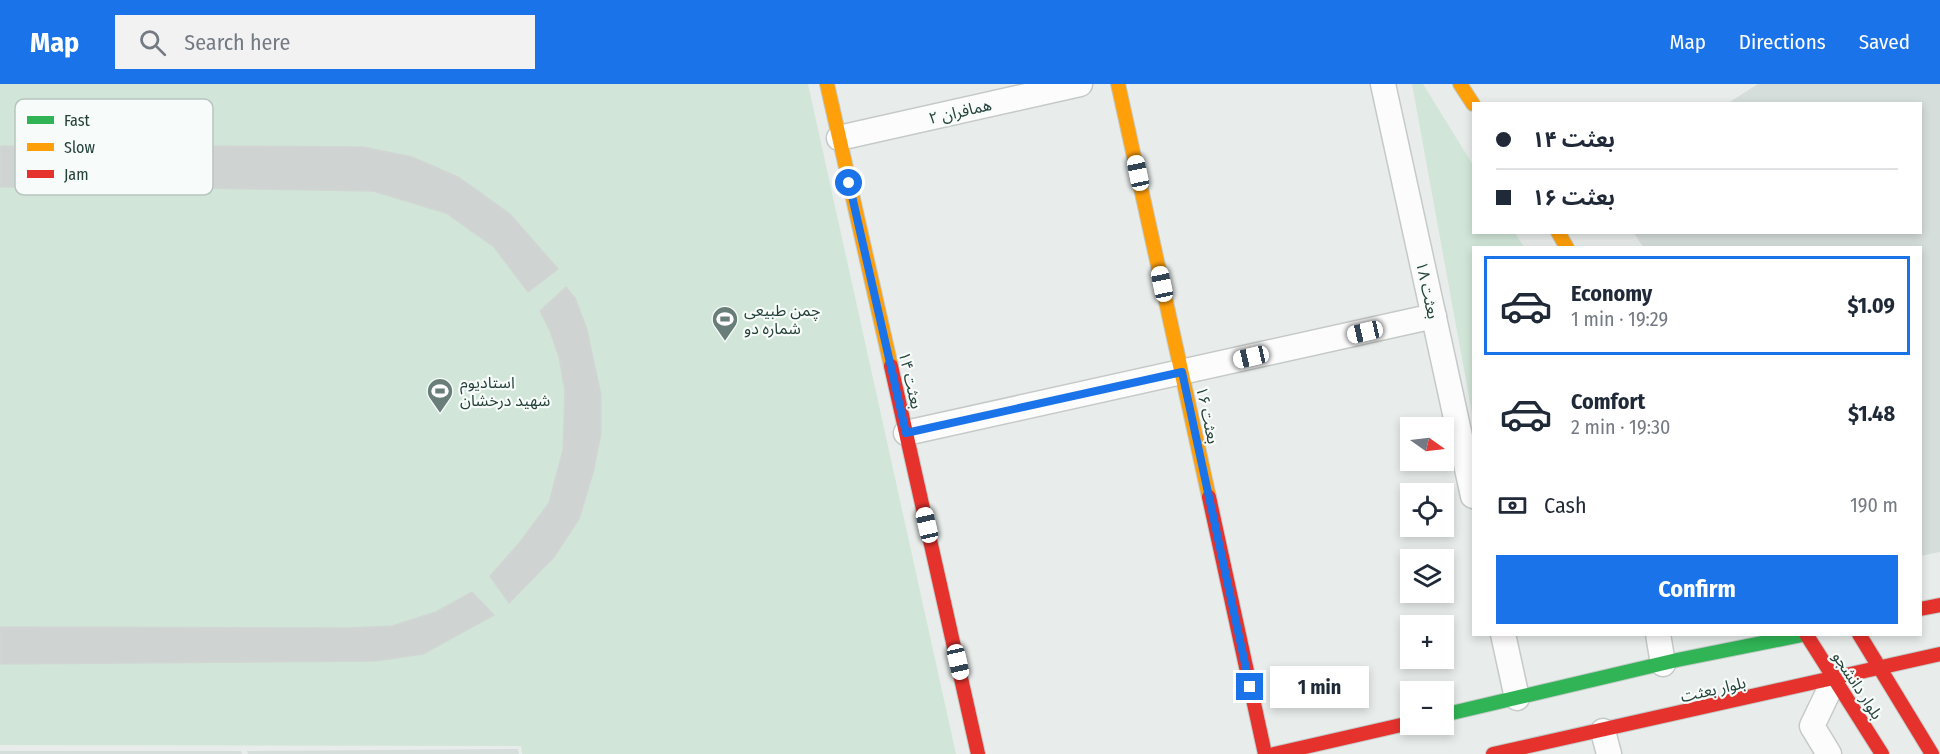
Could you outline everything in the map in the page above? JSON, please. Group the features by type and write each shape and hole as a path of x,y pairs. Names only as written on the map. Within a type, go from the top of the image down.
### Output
{"street":[{"name":"بعثت ۱۴","path":"827,84 978,754"},
{"name":"همافران ۲","path":"839,138 1075,84"},
{"name":"بعثت ۱۶","path":"1118,84 1265,754"},
{"name":"بعثت ۱۸","path":"1383,84 1434,316 1468,446 1472,486"},
{"path":"1461,84 1472,102"},
{"path":"906,433 1434,316"},
{"path":"1922,609 1940,605"},
{"path":"1503,636 1517,698"},
{"path":"1659,636 1670,662"},
{"path":"1454,712 1670,662 1801,636"},
{"name":"بلوار دانشجو","path":"1807,636 1882,754"},
{"name":"بلوار دانشجو","path":"1860,636 1932,754"},
{"path":"1670,662 1691,645"},
{"name":"بلوار بعثت","path":"1493,754 1940,654"},
{"path":"1829,754 1812,726 1835,678"},
{"path":"1274,754 1400,725"},
{"path":"1603,731 1609,754"}],"shaded area":[{"path":"1758,84 1940,84 1940,552 1922,556 1922,246 1642,246 1635,234 1922,234 1922,102 1730,102"},
{"path":"518,749 519,754 248,754 247,751"},
{"path":"0,751 241,751 242,754 0,754"}],"green space":[{"name":"استادیوم شهید درخشان","path":"0,84 808,84 956,754 522,754 521,746 0,745"},
{"path":"1412,84 1423,84 1472,163 1472,234 1516,234 1523,246 1472,246 1472,414"}],"building":[{"path":"0,146 15,146 15,187 0,187"},
{"path":"213,146 363,147 412,157 458,177 510,214 558,269 528,292 494,247 446,213 373,191 213,188"},
{"path":"566,287 575,298 587,330 601,395 601,433 593,473 579,519 554,557 509,603 490,576 520,542 549,503 563,450 565,391 559,357 540,311"},
{"path":"472,592 494,615 423,654 375,661 0,664 0,627 350,628 392,626 436,612"}],"traffic: fast":[{"path":"1454,712 1677,660 1797,636"}],"traffic: slow":[{"path":"827,84 891,366"},
{"path":"1118,84 1209,497"},
{"path":"1460,84 1472,102"},
{"path":"1559,234 1566,246"}],"traffic: jam":[{"path":"891,366 978,754"},
{"path":"1209,497 1265,754"},
{"path":"1922,609 1940,605"},
{"path":"1807,636 1882,754"},
{"path":"1860,636 1932,754"},
{"path":"1493,754 1940,654"},
{"path":"1274,754 1400,725"}],"place":[{"name":"چمن طبیعی شماره دو","path":"725,342"},
{"name":"استادیوم شهید درخشان","path":"440,414"}],"route":[{"path":"849,183 906,433 1182,372 1250,687"}]}
